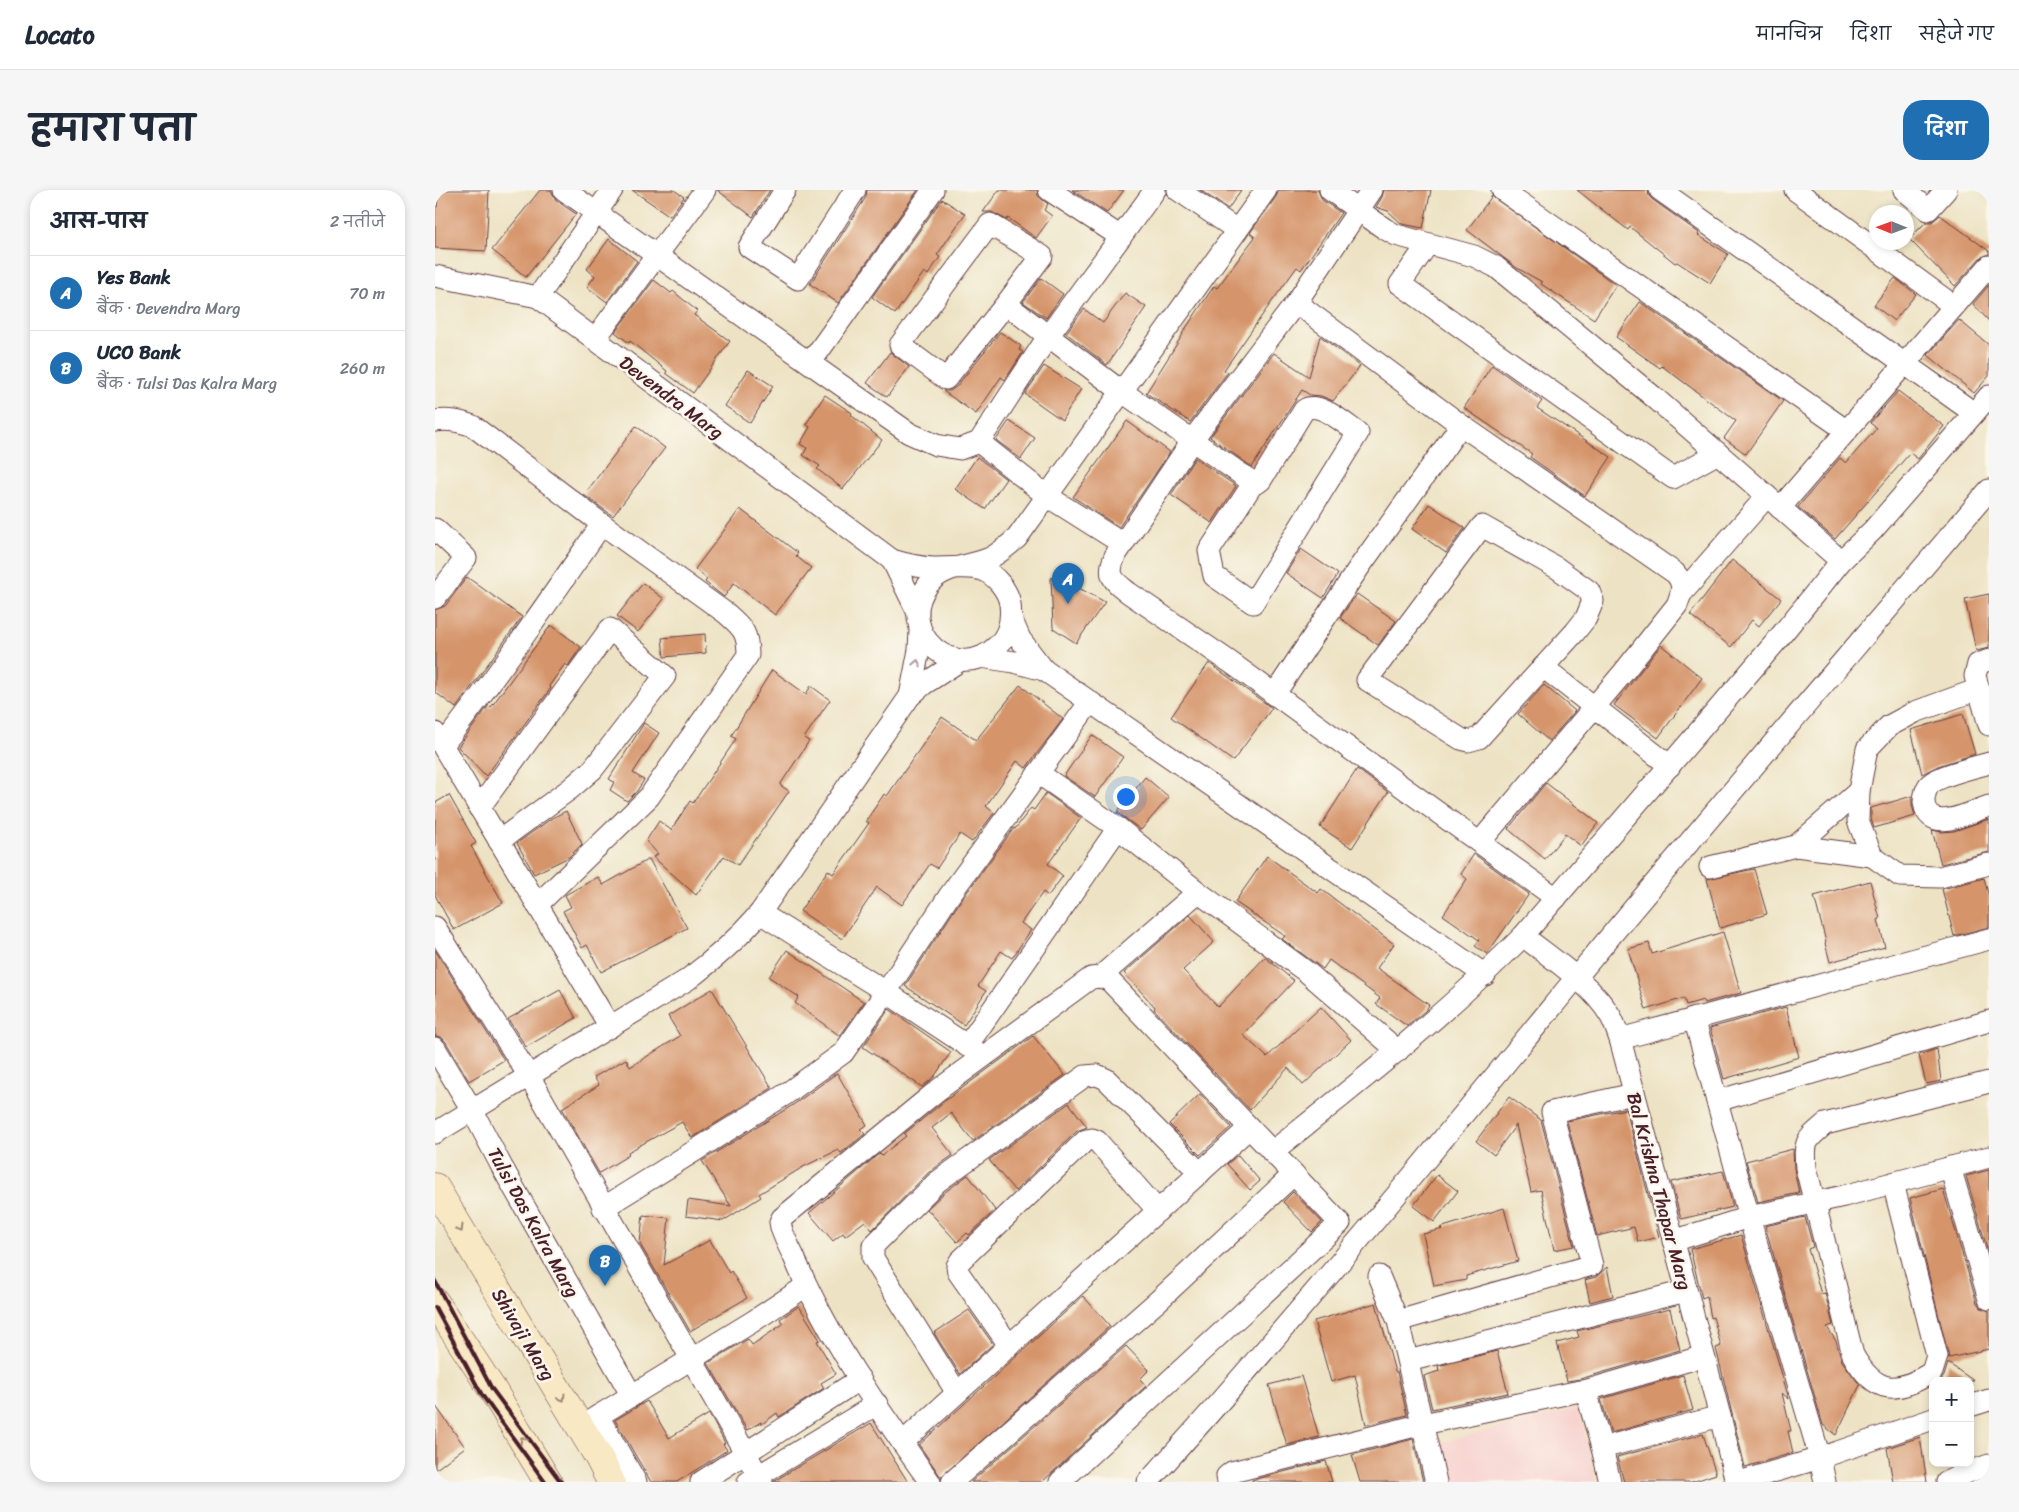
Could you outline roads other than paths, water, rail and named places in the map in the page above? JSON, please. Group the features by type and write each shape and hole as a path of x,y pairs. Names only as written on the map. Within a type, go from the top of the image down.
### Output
{"main road":[{"name":"Shivaji Marg","path":"435,1187 589,1422 611,1482"},
{"path":"435,1302 492,1389 548,1482"}],"street":[{"path":"564,190 596,211 657,257 811,362 909,433 936,444 960,450 979,442 1049,335 1155,190"},
{"path":"537,297 611,190"},
{"path":"595,339 705,190"},
{"path":"785,190 749,247 798,279 855,190"},
{"path":"811,362 933,190"},
{"path":"1049,190 1121,237"},
{"path":"1178,190 1237,230"},
{"path":"910,696 919,650 921,597 929,584 940,574 989,559 1017,538 1266,190"},
{"path":"1330,190 1396,235 1474,256 1495,267 1655,398 1841,562"},
{"path":"1372,190 1298,300 1193,440 1123,544 1111,565 1111,574 1114,581 1129,593 1231,662 1556,898"},
{"path":"1502,190 1847,431"},
{"path":"1661,190 1974,413"},
{"path":"1795,190 1954,306"},
{"path":"1904,190 1928,210 1946,190"},
{"path":"989,224 1042,256 1006,304 946,379 901,346 989,224"},
{"path":"1428,244 1400,284 1673,478 1718,453"},
{"path":"1480,842 1677,605 1682,593 1847,431 1989,266"},
{"name":"Devendra Marg","path":"435,276 537,297 892,560 912,566 955,568"},
{"path":"1298,300 1306,310 1461,425 1675,573 1681,580 1682,593"},
{"path":"1006,304 1121,391 1254,482"},
{"path":"1273,1152 1398,1051 1485,975 1523,936 1775,644 1841,562 1873,530 1989,396"},
{"path":"1309,407 1323,410 1358,433 1253,603 1214,576 1209,552 1254,482 1261,480 1304,410 1309,407"},
{"path":"435,421 461,421 473,426 602,524 727,614 742,627 748,640 748,655 649,797 537,905"},
{"path":"1274,695 1461,425"},
{"path":"979,442 1047,496 1123,544"},
{"path":"1148,1482 1247,1372 1358,1243 1576,978 1989,490"},
{"path":"602,524 507,661 439,739 610,1027"},
{"path":"1482,526 1557,568 1589,591 1593,601 1586,618 1543,668 1479,738 1468,741 1461,739 1367,680 1482,526"},
{"path":"435,529 467,558 435,598"},
{"path":"1003,588 1017,538"},
{"name":"Devendra Marg","path":"892,560 919,621"},
{"path":"955,568 982,570 994,577 1003,588 1009,602 1011,618 1020,640 1029,654 1044,670 1485,975"},
{"path":"437,1126 472,1110 529,1076 687,980 717,958 760,913 910,696 924,684 971,659 993,651 1002,642 1011,618"},
{"path":"919,621 927,642 936,651 948,658 1013,662 1044,670"},
{"path":"479,808 610,629 665,676 593,769 571,789 499,841"},
{"path":"1989,660 1976,667 1975,676 1989,725"},
{"path":"1543,668 1670,766"},
{"path":"1873,856 1858,820 1859,791 1867,749 1889,726 1915,712 1979,689"},
{"path":"603,1208 786,1094 843,1053 887,992 949,896 1090,702"},
{"path":"1989,763 1929,784 1925,792 1924,802 1928,814 1934,819 1948,820 1989,806"},
{"path":"1038,773 1118,828 1199,892 1308,973 1398,1051"},
{"path":"1796,846 1859,791"},
{"path":"930,1482 902,1443 861,1379 806,1286 781,1226 782,1218 938,1090 975,1051 1118,828"},
{"path":"1709,866 1796,846 1873,856 1900,876 1940,877 1989,864"},
{"path":"1100,978 1199,892"},
{"path":"760,913 887,992 975,1051"},
{"path":"435,928 529,1076 745,1455 756,1480 877,1404"},
{"name":"Bal Krishna Thapar Marg","path":"1523,936 1576,978 1611,1016 1620,1038 1737,1482"},
{"path":"1620,1038 1989,939"},
{"path":"975,1051 1091,978 1109,980 1339,1223 1060,1482"},
{"path":"1694,1018 1749,1217 1820,1458 1825,1482"},
{"path":"1717,1101 1989,1021"},
{"name":"Tulsi Das Kalra Marg","path":"435,1048 472,1110 505,1173 632,1396"},
{"path":"957,1393 873,1258 872,1252 873,1246 937,1182 1085,1076 1097,1075 1106,1079 1201,1173"},
{"path":"1893,1183 1937,1356 1932,1372 1905,1387 1887,1387 1873,1382 1861,1370 1853,1355 1806,1168 1804,1148 1809,1137 1825,1124 1989,1082"},
{"path":"1398,1321 1592,1265 1552,1112 1634,1094"},
{"path":"902,1443 1249,1128"},
{"path":"1009,1345 958,1272 957,1266 1086,1140 1092,1139 1097,1141 1158,1211"},
{"path":"1673,1242 1749,1217 1893,1183 1989,1157"},
{"path":"1950,1167 1989,1299"},
{"path":"952,1482 1159,1300 1294,1174"},
{"path":"1379,1276 1398,1321 1436,1482"},
{"path":"636,1482 589,1422 752,1322 806,1286"},
{"path":"1408,1361 1686,1291"},
{"path":"1228,1482 1227,1476 1232,1472 1423,1424 1576,1392 1584,1392 1704,1356"},
{"path":"701,1482 861,1379"},
{"path":"1584,1392 1587,1395 1610,1482"},
{"path":"1974,1405 1989,1400"},
{"path":"1602,1448 1720,1416"},
{"path":"1737,1482 1820,1458 1929,1420"},
{"path":"1947,1482 1989,1465"}],"railway":[{"path":"435,1281 492,1389 561,1482"},
{"path":"435,1307 482,1395 545,1482"}],"place":[{"name":"Yes Bank","path":"1068,604"},
{"name":"UCO Bank","path":"605,1286"}]}
